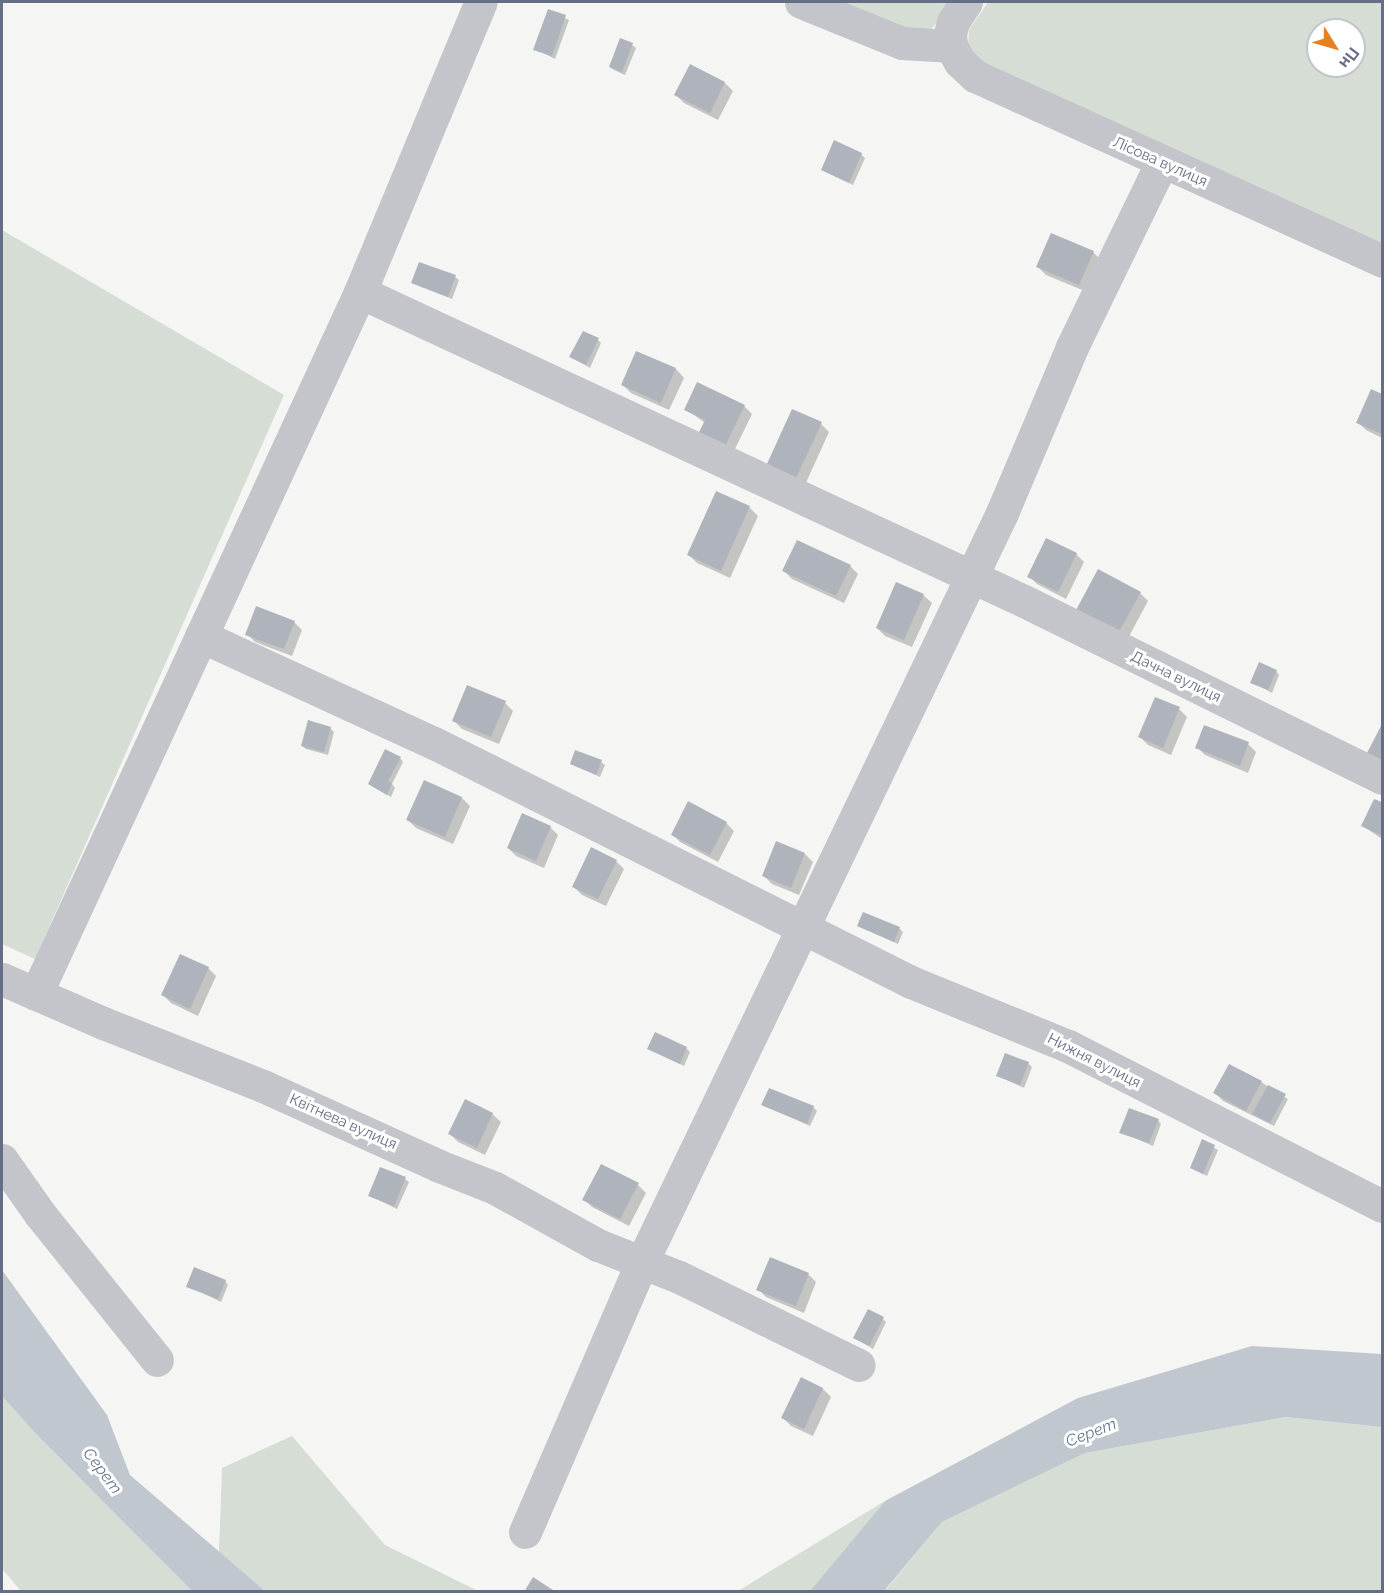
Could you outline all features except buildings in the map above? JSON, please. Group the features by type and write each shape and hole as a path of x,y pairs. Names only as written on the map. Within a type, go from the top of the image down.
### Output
{"street":[{"path":"36,994 360,292 481,2"},
{"path":"801,2 902,43 951,46 950,34 953,22 966,2"},
{"name":"Лісова вулиця","path":"951,46 960,62 986,82 1383,261"},
{"path":"525,1532 642,1262 1006,503 1101,283 1162,162"},
{"name":"Дачна вулиця","path":"360,292 970,576 1383,778"},
{"name":"Нижня вулиця","path":"201,636 445,748 802,925 911,982 1068,1046 1308,1170 1383,1206"},
{"name":"Квітнева вулиця","path":"2,979 263,1086 439,1166 495,1188 598,1245 642,1262 860,1365"},
{"path":"2,1160 40,1214 157,1360"}],"shaded area":[{"path":"823,2 958,2 930,30 903,36"},
{"path":"988,2 1382,2 1382,243 975,63 968,45 969,30"},
{"path":"2,230 284,395 35,959 2,944"},
{"path":"2,1396 35,1433 192,1591 21,1591 2,1569"},
{"path":"1286,1417 1382,1427 1382,1591 884,1592 942,1522 1085,1453"},
{"path":"292,1436 385,1545 478,1591 265,1591 219,1552 222,1468"},
{"path":"885,1501 810,1591 738,1591"}],"water":[{"name":"Серет","path":"2,1270 107,1415 130,1475 265,1591 192,1591 35,1433 2,1396"},
{"name":"Серет","path":"1252,1346 1382,1354 1382,1427 1286,1417 1085,1453 942,1522 884,1591 810,1591 885,1501 1078,1398"}]}
